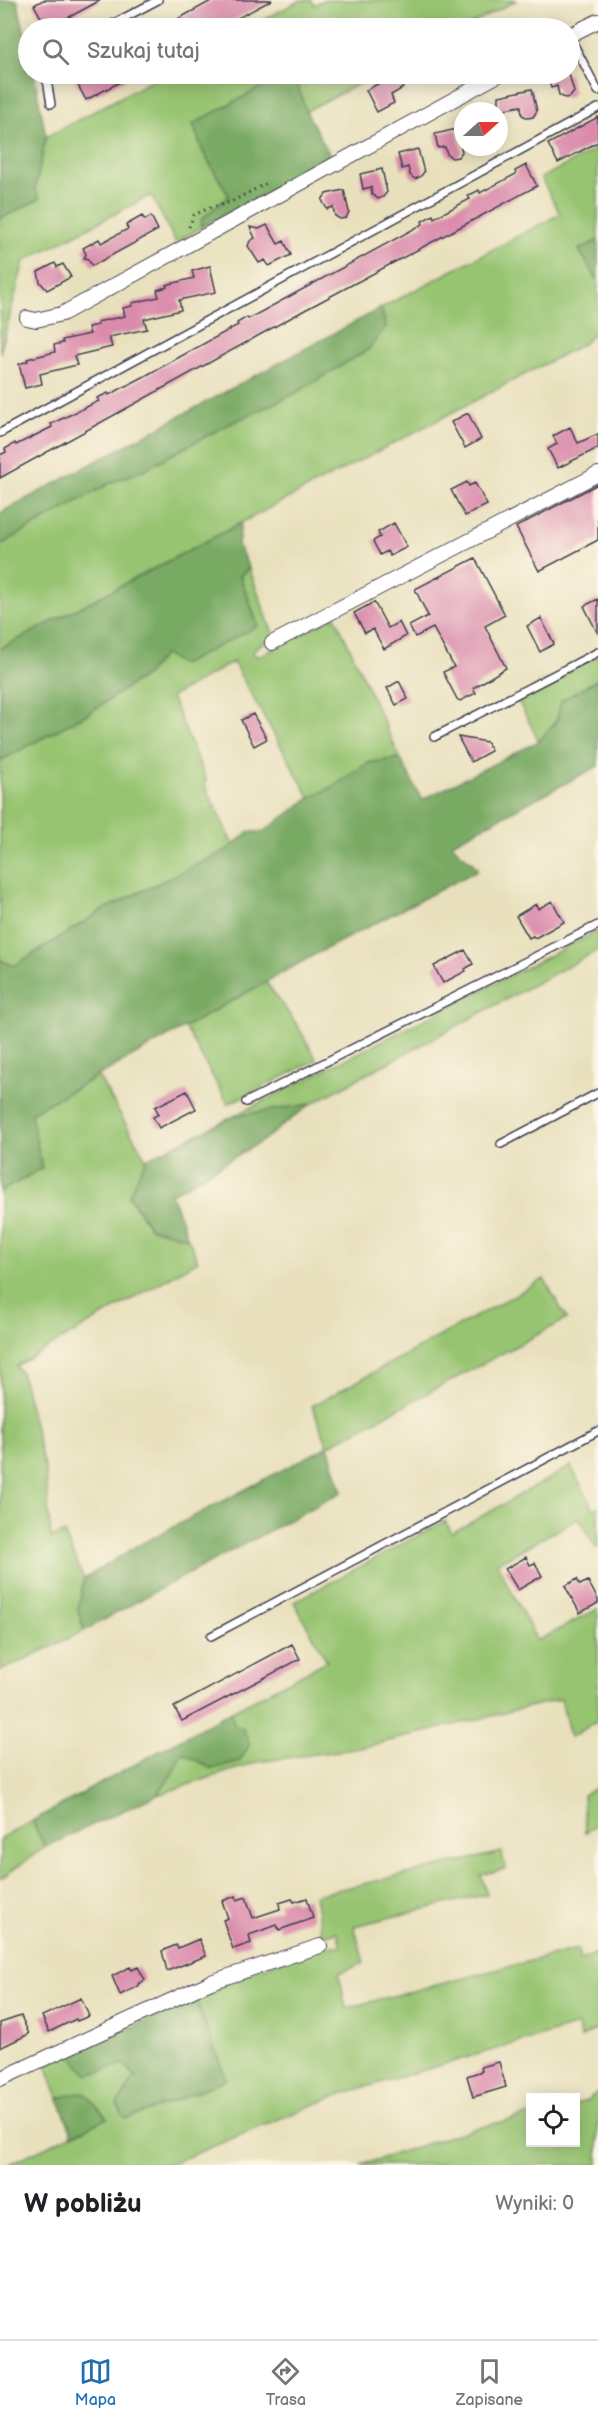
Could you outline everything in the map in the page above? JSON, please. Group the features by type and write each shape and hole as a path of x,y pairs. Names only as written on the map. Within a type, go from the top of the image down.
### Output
{"street":[{"path":"580,31 598,21"},
{"path":"27,318 36,320 62,314 482,84"},
{"path":"272,643 598,474"},
{"path":"0,2079 211,1982 320,1946"}],"lane":[{"path":"124,18 158,0"},
{"path":"580,56 598,91"},
{"path":"48,84 51,104"},
{"path":"0,433 598,108"},
{"path":"434,737 598,652"},
{"path":"246,1102 598,925"},
{"path":"501,1144 598,1093"},
{"path":"211,1636 598,1431"}],"green space":[{"path":"0,0 17,0 21,18 18,18 18,84 36,84 46,137 35,189 40,199 0,219"},
{"path":"301,0 311,0 314,5 323,0 517,0 483,18 266,18"},
{"path":"145,84 267,84 193,124 203,152 229,196 202,219 201,227 176,243 151,195 24,261 0,353 0,219 39,199 35,189 46,137"},
{"path":"267,84 297,84 306,111 332,159 201,227 202,219 229,196 203,152 193,124"},
{"path":"297,84 359,84 306,111"},
{"path":"598,148 598,240 579,250 598,281 598,330 583,344 0,649 0,545 110,483 143,470 227,425 294,394 386,327 381,308 560,214 541,178"},
{"path":"598,240 598,281 579,250"},
{"path":"381,308 386,327 368,350 294,394 227,425 143,470 110,483 0,545 0,513"},
{"path":"241,523 238,545 249,568 240,576 258,626 182,665 164,654 146,675 87,714 0,761 0,649"},
{"path":"249,568 274,637 252,652 258,657 335,616 400,758 368,763 334,786 310,798 233,662 171,697 206,779 205,785 233,845 103,910 14,966 0,960 0,761 87,714 146,675 164,654 258,625 240,576"},
{"path":"598,655 598,679 561,701 557,720 539,741 516,697"},
{"path":"598,679 598,766 452,843 457,851 471,861 478,870 314,955 31,1113 42,1168 0,1192 0,960 14,966 103,910 227,850 248,832 263,832 310,798 334,786 368,763 400,758 422,800 539,741 557,720 561,701"},
{"path":"598,931 598,950 311,1104 234,1116"},
{"path":"266,982 297,1025 317,1060 228,1104 185,1027"},
{"path":"98,1076 146,1159 129,1196 150,1228 188,1238 198,1261 16,1366 22,1375 45,1470 51,1538 64,1533 84,1579 78,1609 84,1631 0,1671 0,1192 42,1168 30,1113"},
{"path":"311,1104 262,1141 171,1194 188,1238 150,1228 129,1195 146,1159 234,1116"},
{"path":"544,1279 567,1319 328,1446 312,1406"},
{"path":"328,1446 342,1492 84,1631 78,1609 84,1579 137,1546"},
{"path":"571,1466 593,1509 598,1507 598,1547 596,1548 579,1518 497,1563 537,1641 598,1609 598,1721 570,1737 561,1699 360,1748 257,1762 157,1795 173,1772 182,1752 212,1769 235,1727 230,1712 327,1661 294,1602 445,1521 452,1533"},
{"path":"230,1712 235,1727 242,1727 250,1744 240,1761 212,1769 182,1753 173,1772 157,1795 45,1847 34,1825 34,1820"},
{"path":"598,1787 598,1823 585,1833 583,1795"},
{"path":"34,1820 34,1825 45,1847 0,1879 0,1839"},
{"path":"502,1852 505,1869 481,1875 487,1894 354,1926 364,1963 339,1973 346,2008 578,1949 580,1961 598,1952 598,2028 580,2038 578,2025 335,2096 168,2165 7,2165 107,2118 85,2092 58,2098 46,2065 70,2054 88,2075 124,2064 136,2077 117,2104 126,2119 226,2079 194,1995 320,1946 341,1946 337,1932 322,1936 315,1895"},
{"path":"194,1995 226,2079 125,2119 117,2104 136,2076 124,2064 88,2075 70,2054 166,2012"},
{"path":"85,2092 107,2118 73,2135 58,2098"},
{"path":"598,2093 598,2165 361,2165 472,2129 526,2116 526,2147 580,2147 580,2103 590,2100 590,2097"}],"building":[{"path":"43,0 101,0 68,18 41,18 34,5"},
{"path":"213,0 272,0 238,18 180,18"},
{"path":"77,84 116,84 86,100"},
{"path":"378,84 401,84 403,88 391,95 394,103 377,112 366,90"},
{"path":"550,84 572,84 574,92 570,97 565,98 559,95 557,86 551,88"},
{"path":"532,89 537,111 533,117 528,118 522,115 521,106 508,108 508,102 499,102 499,96"},
{"path":"598,117 598,142 558,163 548,144"},
{"path":"454,130 454,156 458,157 452,158 447,154 445,147 438,148 435,134"},
{"path":"418,149 424,172 415,179 410,175 408,167 402,169 398,154"},
{"path":"526,165 537,186 303,311 0,478 0,455 15,443 16,445 52,427 51,424 99,401 97,398 108,393 109,395 145,376 238,325 237,323 247,317 248,319 423,224 422,221 433,215 434,218 470,199 468,196 479,190 480,193 516,174 515,171"},
{"path":"382,169 387,192 378,199 372,194 371,187 363,189 360,174"},
{"path":"344,190 349,212 346,218 340,219 335,216 333,207 327,209 322,200 326,194"},
{"path":"142,216 145,220 151,216 158,230 92,266 88,259 84,258 86,254 83,248 99,239 101,243 128,229 126,225"},
{"path":"267,225 278,244 284,241 291,255 269,266 265,260 259,263 248,246 255,238 250,227 259,229"},
{"path":"55,263 57,267 63,264 71,277 47,290 40,282 38,272"},
{"path":"210,266 216,292 179,300 181,310 144,319 147,329 109,337 112,347 74,356 77,365 40,374 42,384 25,388 19,364 28,361 27,359 55,352 54,345 63,343 62,340 90,334 88,327 98,325 97,322 125,316 123,308 132,306 132,303 159,297 157,290 167,287 166,285 194,278 192,271"},
{"path":"468,413 481,439 465,448 451,422"},
{"path":"570,427 578,443 598,434 598,448 558,468 548,449 557,444 553,436"},
{"path":"467,482 469,486 475,483 487,505 465,516 451,490"},
{"path":"598,484 598,540 539,571 516,527"},
{"path":"394,523 407,547 390,556 387,551 380,555 373,541 380,537 378,532"},
{"path":"475,558 505,615 485,626 506,668 473,688 476,693 460,701 443,672 454,667 433,628 415,637 409,626 428,616 415,589"},
{"path":"598,599 598,634 584,606"},
{"path":"374,602 388,628 399,622 406,636 384,649 373,629 365,633 354,613"},
{"path":"541,618 554,644 540,652 527,626"},
{"path":"399,681 408,699 396,705 387,688"},
{"path":"253,714 267,739 254,746 241,720"},
{"path":"458,737 487,742 491,751 471,762"},
{"path":"552,901 564,922 535,938 533,936 529,938 516,916 536,904 538,909"},
{"path":"465,950 473,964 465,969 466,971 443,983 434,966"},
{"path":"187,1091 196,1109 159,1128 153,1117 159,1114 155,1107"},
{"path":"526,1557 530,1565 535,1563 542,1576 518,1590 505,1569"},
{"path":"577,1579 580,1585 588,1581 598,1600 598,1603 580,1613 565,1586"},
{"path":"292,1644 300,1659 182,1721 174,1707"},
{"path":"236,1896 237,1900 246,1897 253,1918 280,1909 279,1903 307,1898 313,1918 279,1930 277,1925 249,1935 251,1943 233,1949 223,1920 228,1918 222,1901"},
{"path":"199,1939 206,1956 167,1971 162,1951 176,1945 178,1948"},
{"path":"130,1967 132,1970 138,1967 145,1980 139,1986 120,1995 112,1976"},
{"path":"81,1998 89,2016 77,2021 76,2019 49,2032 42,2016"},
{"path":"21,2016 29,2034 0,2048 0,2023"},
{"path":"499,2062 506,2087 473,2097 467,2076 482,2071 481,2067"}]}
